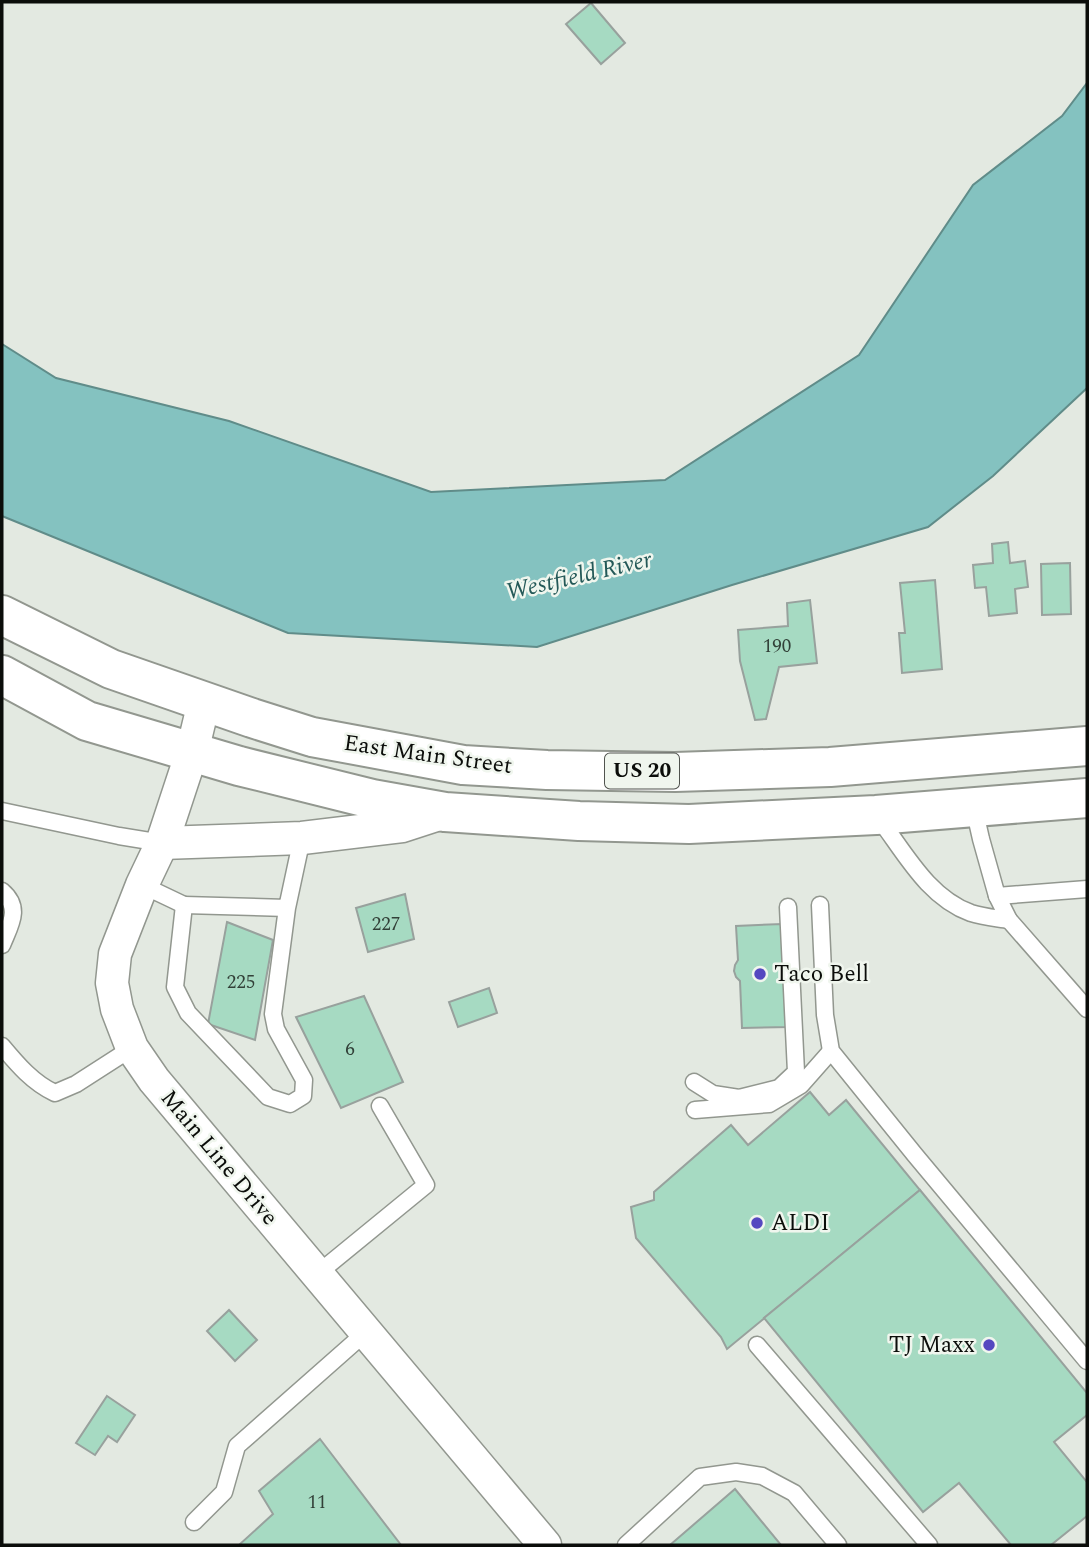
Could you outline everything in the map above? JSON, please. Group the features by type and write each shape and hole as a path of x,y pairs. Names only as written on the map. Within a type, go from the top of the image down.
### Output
{"main road":[{"name":"East Main Street","path":"2,615 111,669 204,702 312,737 464,765 547,771 675,772 830,767 1087,746"},
{"name":"East Main Street","path":"2,675 87,721 239,766 372,799 446,811 579,821 689,824 876,815 1087,798"}],"street":[{"name":"Main Line Drive","path":"204,702 192,752 162,843 115,954 112,983 117,1009 132,1048 154,1080 316,1275 545,1545"},
{"path":"162,843 302,838 402,826 446,811"}],"lane":[{"path":"974,808 997,895 1009,920 1087,1009"},
{"path":"2,811 162,843"},
{"path":"876,815 897,845 940,896 971,913 1009,920"},
{"path":"184,905 176,987 188,1013 268,1097 290,1104 303,1096 304,1080 276,1029 273,1014 286,908 302,838"},
{"path":"142,885 184,905 286,908"},
{"path":"997,895 1087,889"},
{"path":"2,891 12,903 13,916 2,945"},
{"path":"820,905 825,1015 831,1051 1087,1361"},
{"path":"694,1082 713,1094 740,1098 779,1088 796,1072 788,907"},
{"path":"2,1046 42,1087 55,1093 76,1084 132,1048"},
{"path":"695,1110 769,1104 801,1085 831,1051"},
{"path":"316,1275 426,1185 380,1106"},
{"path":"194,1522 224,1492 237,1446 365,1333"},
{"path":"757,1345 929,1545"},
{"path":"626,1545 700,1477 736,1472 762,1476 794,1493 838,1545"}],"water":[{"name":"Westfield River","path":"1087,83 1087,388 993,476 928,527 537,647 288,633 2,516 2,344 56,378 229,421 431,492 665,480 859,355 973,185 1062,116"}],"building":[{"path":"591,3 625,43 601,64 566,24"},
{"path":"1008,542 1010,563 1025,561 1028,587 1015,589 1017,613 989,616 986,587 975,588 973,565 993,563 992,544"},
{"path":"1070,563 1071,614 1042,615 1041,564"},
{"path":"935,580 942,669 902,673 899,633 905,633 900,583"},
{"path":"810,600 817,663 779,667 766,719 755,720 740,661 738,630 788,626 787,603"},
{"path":"405,894 414,939 368,952 356,908"},
{"path":"227,922 273,940 255,1040 208,1024"},
{"name":"Taco Bell","path":"782,924 789,1027 742,1028 740,981 734,971 738,960 736,926"},
{"path":"489,988 497,1013 458,1027 449,1002"},
{"path":"364,996 403,1082 341,1108 296,1017"},
{"name":"ALDI","path":"810,1092 829,1115 846,1100 920,1190 727,1349 721,1337 636,1238 631,1207 654,1200 654,1192 731,1125 748,1145"},
{"path":"920,1190 1087,1393 1087,1415 1054,1442 1087,1482 1087,1516 1051,1545 1011,1545 959,1483 923,1512 764,1318"},
{"path":"229,1310 257,1340 235,1361 207,1331"},
{"path":"107,1396 135,1415 117,1442 108,1436 95,1455 76,1443"},
{"path":"320,1439 401,1545 239,1545 273,1514 259,1491"},
{"path":"735,1489 781,1545 670,1545"}],"place":[{"name":"Taco Bell","path":"760,974"},
{"name":"ALDI","path":"757,1223"},
{"name":"TJ Maxx","path":"989,1345"}]}
